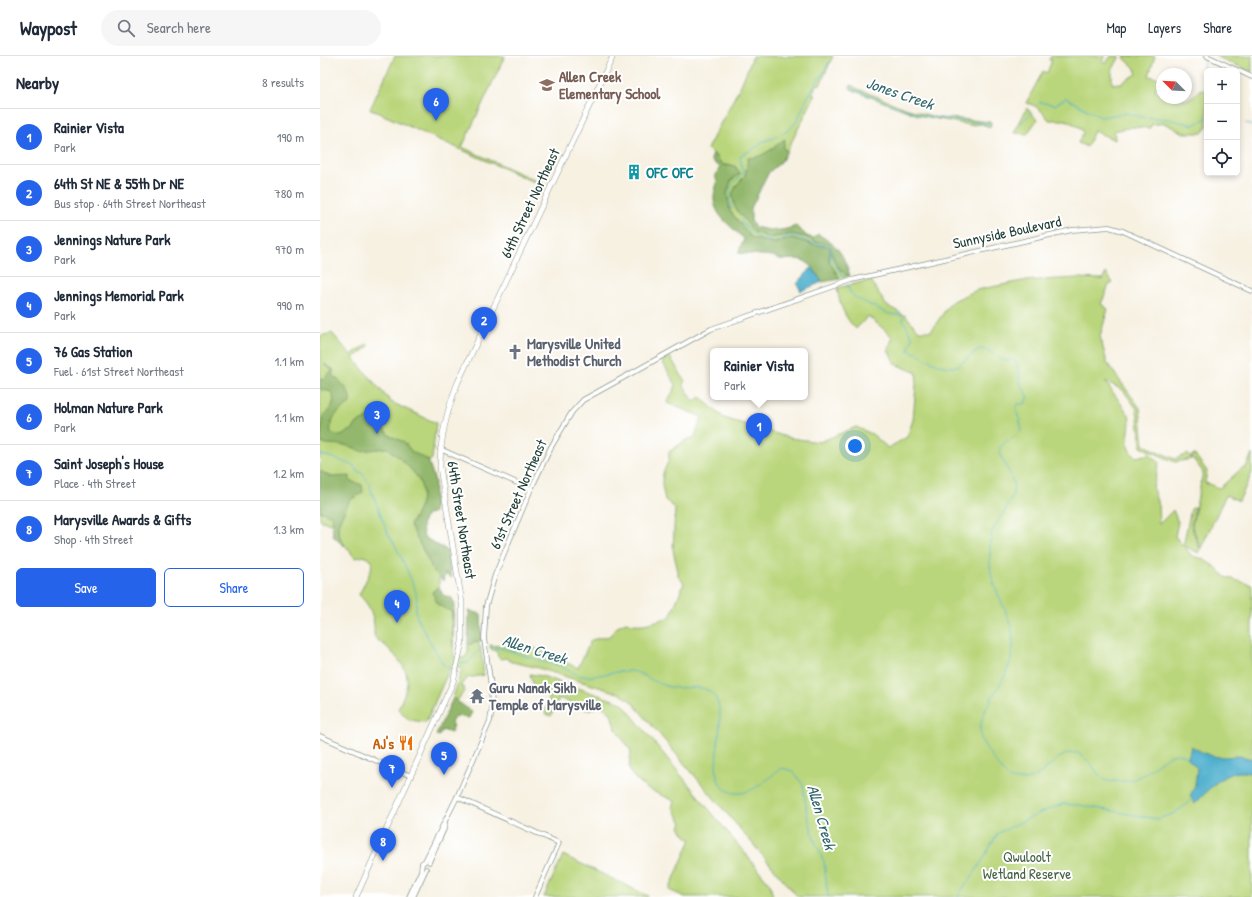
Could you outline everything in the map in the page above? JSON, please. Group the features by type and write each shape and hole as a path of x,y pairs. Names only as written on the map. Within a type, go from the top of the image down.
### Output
{"main road":[{"name":"64th Street Northeast","path":"356,897 449,693 457,670 460,654 463,624 462,603 441,475 440,449 443,427 458,382 613,56"}],"street":[{"path":"1207,56 1252,77"},
{"name":"Sunnyside Boulevard","path":"762,311 870,274 1072,230 1109,227 1123,231 1252,291"},
{"name":"61st Street Northeast","path":"427,862 490,721 492,708 491,686 484,640 486,606 489,593 531,489 551,447 572,412 583,400 711,330 762,311"},
{"path":"440,449 531,489"},
{"path":"320,736 412,776"},
{"path":"457,797 559,843 535,897"},
{"path":"413,897 424,868 422,864 427,862 430,867 424,868"},
{"path":"409,897 424,868"}],"green space":[{"path":"395,56 505,56 462,147 545,185 545,187 370,109"},
{"path":"753,56 833,56 820,85 817,84 812,94 815,95 787,151 783,149 785,139 766,154 754,160 748,166 745,176 737,184 754,232 769,238 792,234 805,237 816,242 827,243 831,246 836,264 848,276 840,279 829,261 830,248 792,238 776,243 766,242 751,237 730,211 727,193 731,181 740,174 735,166 723,165 713,153 707,149 741,85"},
{"path":"1051,56 1106,56 1102,61 1105,64 1111,56 1120,56 1112,71 1112,84 1121,83 1137,74 1134,67 1124,58 1125,56 1155,56 1149,76 1156,78 1156,104 1192,104 1192,98 1200,89 1204,91 1204,131 1202,133 1184,133 1164,123 1151,125 1150,128 1132,127 1114,131 1115,140 1094,131 1087,147 1078,143 1083,133 1081,128 1066,120 1049,120 1039,109 1026,103 1043,71 1047,73 1052,60 1049,60"},
{"path":"1215,56 1252,56 1252,72"},
{"path":"851,85 905,108 940,119 950,118 991,122 990,127 982,124 970,125 918,115 855,91 850,88"},
{"path":"1027,108 1037,120 1027,134 1014,133"},
{"path":"785,139 783,148 787,151 781,162 769,172 751,208 751,221 755,227 781,230 796,226 807,236 813,238 818,234 836,247 845,262 850,276 838,267 831,247 827,243 816,242 805,237 792,234 769,238 754,232 735,208 732,194 737,184 745,176 748,158 754,158 764,154"},
{"path":"713,153 723,165 735,166 740,173 731,181 727,193 730,211 751,237 766,242 776,243 792,238 815,245 826,246 830,248 829,261 840,279 822,282 811,266 805,261 738,253 744,239 724,220 715,203 714,194 717,181 715,176 720,167 711,160"},
{"name":"Qwuloolt Wetland Reserve","path":"1106,273 1113,283 1109,285 1101,304 1108,309 1100,336 1107,363 1140,408 1144,445 1175,459 1188,454 1192,459 1175,462 1141,447 1137,409 1123,390 1105,381 1129,415 1130,421 1128,443 1131,453 1136,457 1150,454 1159,462 1153,488 1158,505 1159,524 1173,510 1178,522 1175,536 1183,546 1191,509 1195,506 1191,526 1200,549 1199,553 1184,546 1192,556 1203,559 1217,568 1225,577 1252,585 1252,897 798,897 631,701 621,694 535,667 512,662 506,658 501,659 498,657 497,652 491,649 490,645 511,647 528,645 578,668 591,640 610,636 618,626 626,622 632,624 643,624 670,617 684,583 678,576 673,550 675,508 665,500 662,485 663,473 669,460 669,452 686,440 694,439 702,417 667,403 676,386 662,361 670,357 685,381 683,384 694,402 700,397 724,418 790,438 820,442 856,427 872,434 888,448 907,437 913,420 917,373 895,364 888,349 893,337 868,316 856,329 848,320 843,310 837,288 871,280 886,305 906,316 919,331 931,331 951,302 977,290 1022,281 1078,278 1102,280"},
{"path":"332,333 351,355 367,344 369,346 353,358 391,402 436,423 432,459 416,474 420,480 423,493 420,506 410,525 416,536 444,548 452,578 433,569 439,577 439,587 432,592 454,602 451,619 454,657 464,658 468,653 468,645 478,642 481,650 484,675 467,678 460,686 464,687 464,691 457,701 453,698 462,668 452,668 449,670 426,722 409,720 398,709 406,690 407,676 405,669 387,647 375,637 371,612 365,601 359,595 371,570 372,561 364,556 355,558 338,536 338,527 320,520 320,336"},
{"path":"324,364 334,370 332,375 348,391 350,399 350,403 333,419 331,433 341,436 353,429 357,423 368,418 379,422 389,435 404,442 411,451 428,460 435,481 434,512 424,519 422,529 424,537 447,551 451,576 445,573 443,581 434,572 410,525 417,512 422,491 420,482 408,466 388,448 360,451 345,445 320,443 323,416 331,408 333,402 331,392 320,389 320,379 323,380 332,370"},
{"path":"1252,454 1252,473 1239,501 1226,495 1201,548 1192,526 1203,472 1191,456 1195,455 1207,471 1205,483 1220,488 1242,468 1245,469"},
{"path":"320,471 332,477 350,476 350,481 362,485 363,492 349,501 339,521 338,531 344,546 333,536 332,516 320,511"},
{"path":"439,587 443,595 452,598 454,604 453,648 452,612 438,605 432,592"},
{"path":"469,611 481,614 482,640 468,645"},
{"path":"530,674 542,676 622,703 770,884 773,897 685,897 669,890 691,839 686,836 680,827 682,823 673,807 675,801 645,788 645,786 632,775 629,768 631,751 615,728 611,713 602,706 587,710 559,698 551,716 545,714 550,694 547,691 534,689"},
{"path":"453,698 472,712 469,718 456,716 451,722 453,727 451,733 442,730 439,736 436,735"},
{"path":"563,855 648,896 544,897"}],"water":[{"path":"812,267 822,282 801,291 797,284"},
{"path":"1191,746 1213,756 1239,756 1252,759 1252,774 1243,772 1227,775 1213,785 1195,804 1190,796 1195,785 1197,768 1188,759"}],"waterway":[{"path":"1204,68 1203,66 1205,60"},
{"name":"Jones Creek","path":"732,209 730,189 734,182 743,174 740,156 760,145 761,142 774,138 790,129 795,124 811,91 829,62"},
{"name":"Jones Creek","path":"851,88 923,116 991,124"},
{"name":"Jones Creek","path":"1038,104 1040,102 1055,105 1066,98 1101,117 1126,113 1142,117 1168,119 1193,125 1204,120"},
{"name":"Jones Creek","path":"1021,123 1031,113"},
{"name":"Jones Creek","path":"1246,123 1252,126"},
{"name":"Jones Creek","path":"740,219 756,236 761,239 772,241 793,236 831,247 831,260 845,278"},
{"name":"Jones Creek","path":"847,285 850,292 856,298 889,314 901,315 904,318 903,320 913,338 908,350 943,366 953,367 959,365 979,349 989,351 1002,360 1014,360 1019,368 1020,383 1028,396 1025,404 1018,404 1016,406 1021,424 1021,431 1004,443 1000,449 1000,453 1011,477 1014,489 1011,500 992,532 990,540 990,566 992,576 1010,624 1013,646 1007,671 987,706 980,729 982,741 997,764 1009,778 1025,780 1038,775 1060,757 1070,753 1078,753 1089,762 1097,773 1107,781 1112,781 1131,780 1149,771 1171,755 1179,754 1188,757"},
{"name":"Allen Creek","path":"320,455 353,465 358,472 361,472 370,484 389,536 399,553 416,593 417,618 443,664 448,668 454,665"},
{"name":"Allen Creek","path":"490,647 507,650 539,661 557,665 582,676 631,671 665,686 675,688 700,688 711,692 715,697 719,708 720,721 716,762 720,784 728,791 742,793 756,787 781,768 793,771 803,785 807,813 814,839 824,862 828,897"},
{"name":"Allen Creek","path":"459,663 468,663 481,648"},
{"name":"Allen Creek","path":"957,897 976,871 998,833 1042,812 1063,804 1079,805 1157,819 1173,814 1186,805 1192,798"}],"place":[{"name":"Allen Creek Elementary School","path":"547,85"},
{"name":"Holman Nature Park","path":"436,121"},
{"name":"OFC OFC","path":"634,172"},
{"name":"64th St NE & 55th Dr NE","path":"484,340"},
{"name":"Marysville United Methodist Church","path":"515,352"},
{"name":"Jennings Nature Park","path":"377,434"},
{"name":"Rainier Vista","path":"759,446"},
{"name":"Jennings Memorial Park","path":"397,623"},
{"name":"Guru Nanak Sikh Temple of Marysville","path":"477,696"},
{"name":"AJ's","path":"406,743"},
{"name":"76 Gas Station","path":"444,775"},
{"name":"Saint Joseph's House","path":"392,788"},
{"name":"Marysville Awards & Gifts","path":"383,861"}]}
